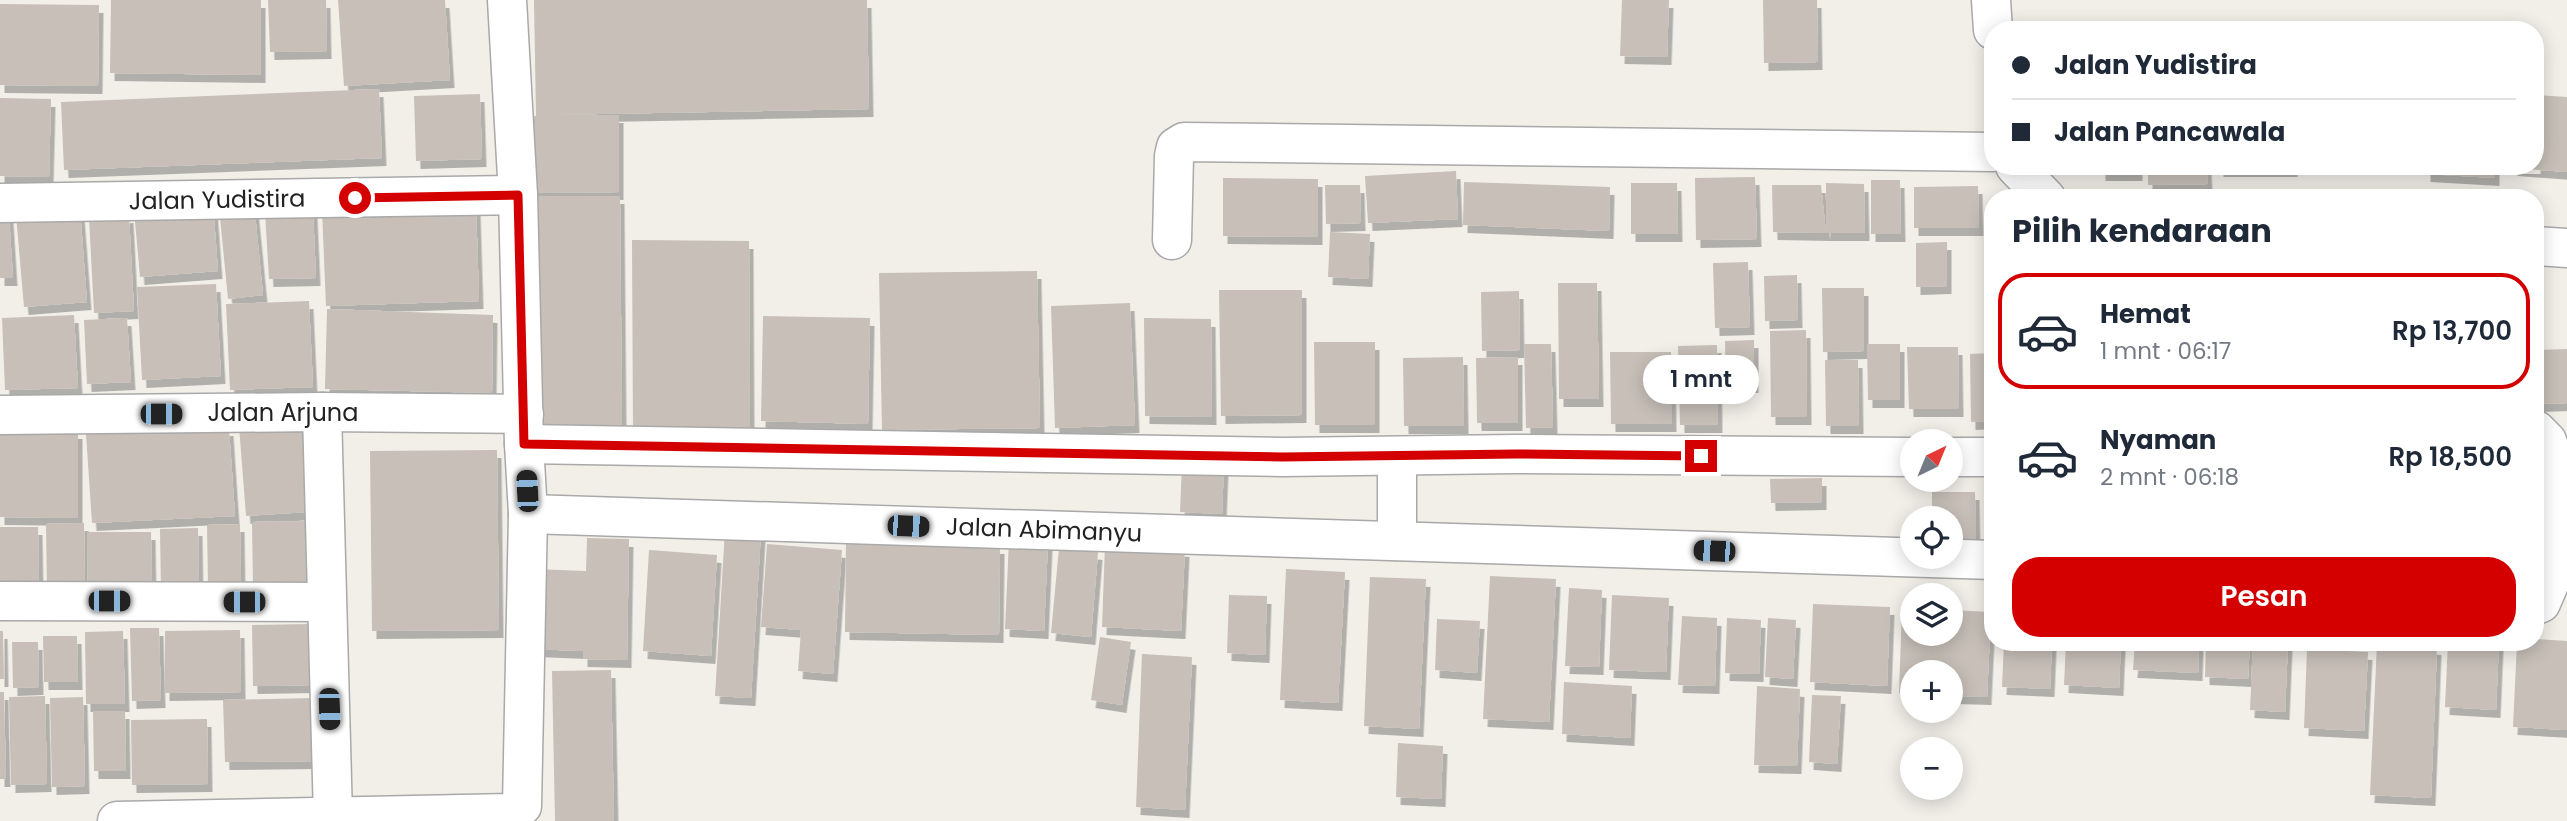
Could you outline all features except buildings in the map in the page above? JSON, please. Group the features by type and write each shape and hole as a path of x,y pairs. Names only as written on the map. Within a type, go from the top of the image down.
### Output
{"street":[{"path":"117,821 514,813 522,806 528,514 518,195 507,0"},
{"path":"1991,0 1992,21"},
{"path":"1172,240 1174,156 1176,146 1184,142 1984,152"},
{"path":"2024,175 2037,189"},
{"name":"Jalan Yudistira","path":"0,203 518,195"},
{"path":"2544,247 2567,248"},
{"path":"322,412 333,817"},
{"name":"Jalan Arjuna","path":"0,415 322,412 524,429 1397,457 1516,454 1900,457"},
{"path":"2544,438 2553,457 2550,582 2544,596"},
{"path":"1397,457 1397,541"},
{"path":"1964,457 1984,457"},
{"name":"Jalan Abimanyu","path":"528,514 1984,560"},
{"path":"0,601 326,602"}],"route":[{"path":"355,198 518,195 524,444 1282,457 1516,454 1701,456"}]}
